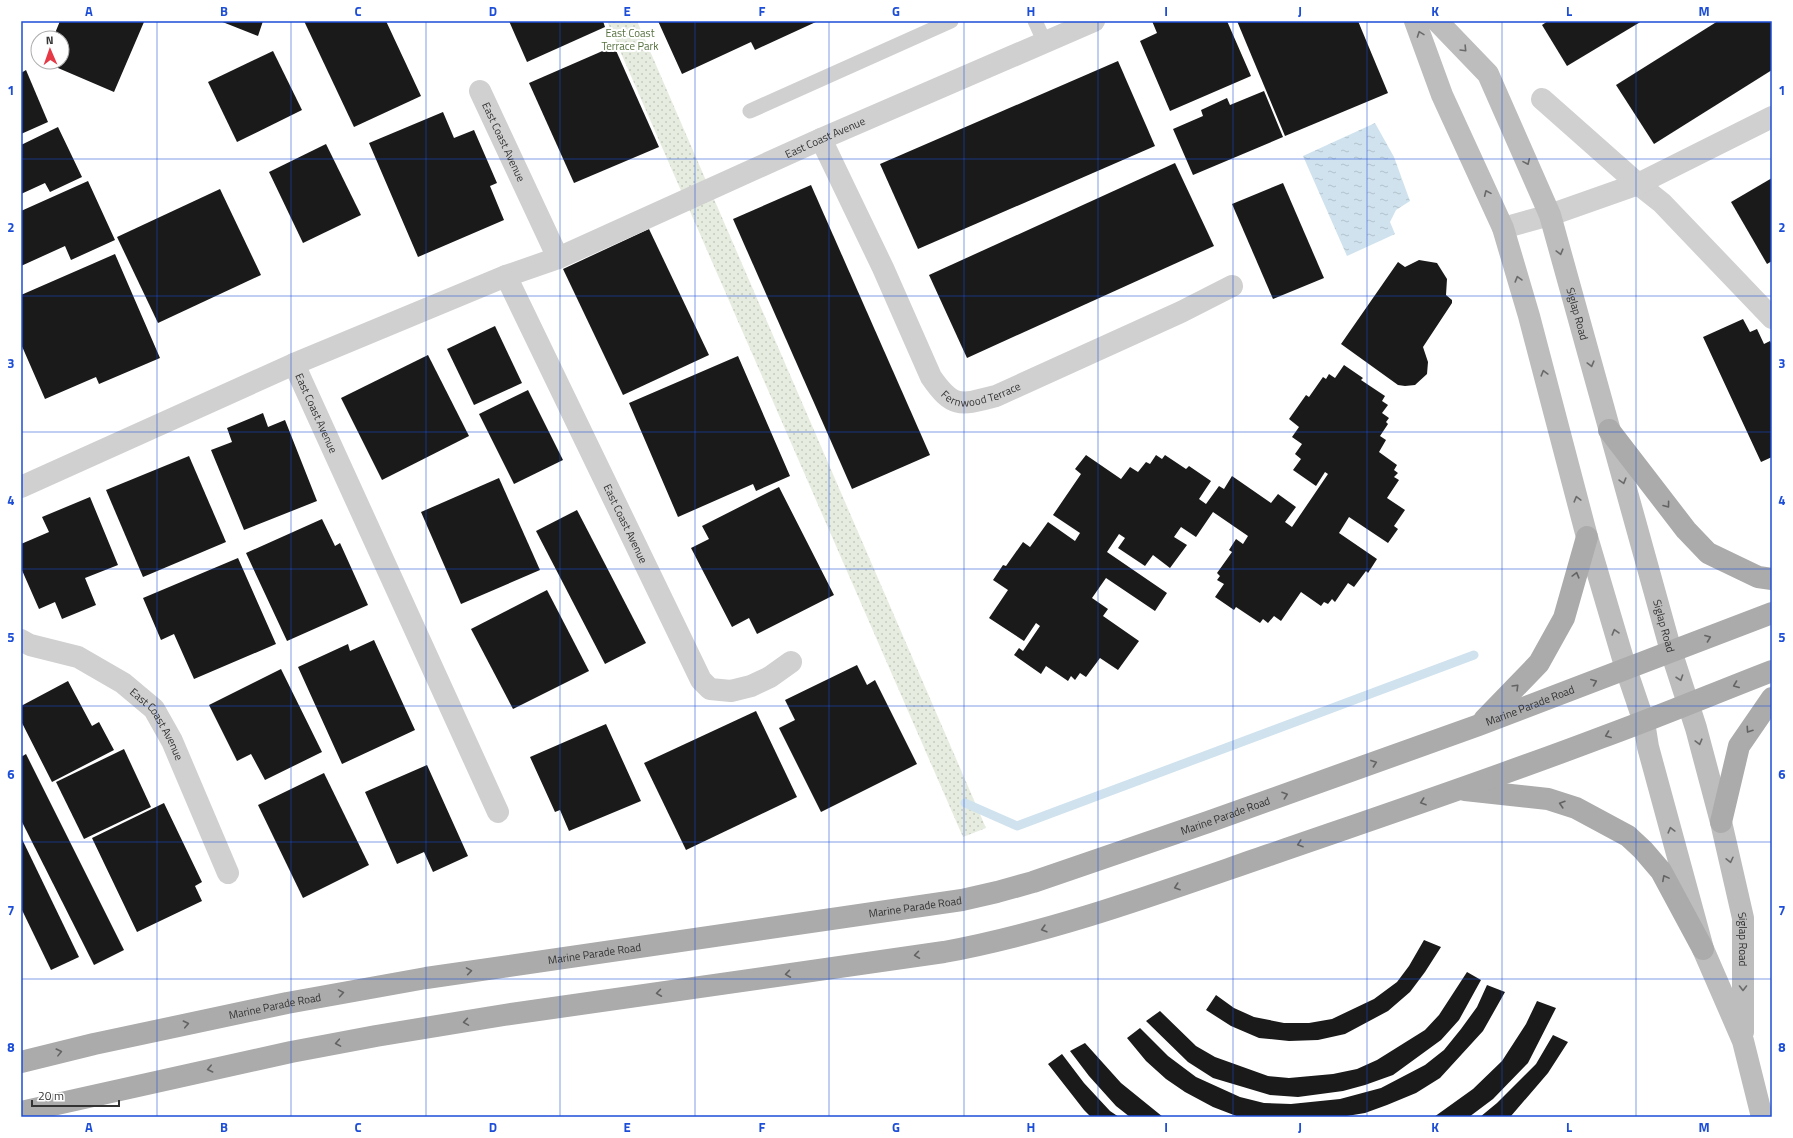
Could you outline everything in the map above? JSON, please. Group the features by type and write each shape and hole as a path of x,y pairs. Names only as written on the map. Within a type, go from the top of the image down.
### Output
{"main road":[{"name":"Siglap Road","path":"1416,21 1442,95 1503,228 1529,316 1587,537 1626,669 1644,722 1648,747 1703,949 1743,1041 1762,1117"},
{"name":"Siglap Road","path":"1437,21 1488,74 1550,214 1671,651 1689,704 1721,822 1743,918 1743,1041"},
{"path":"1609,430 1686,530 1708,553 1758,577 1772,579"},
{"path":"1479,725 1539,664 1564,618 1587,537"},
{"name":"Marine Parade Road","path":"21,1062 94,1044 287,1003 426,978 962,900 997,892 1073,869 1479,725 1772,613"},
{"path":"21,1112 291,1052 376,1036 504,1015 944,952 1000,941 1049,928 1142,899 1460,789 1644,722 1772,671"},
{"path":"1721,822 1739,746 1772,698"},
{"path":"1460,789 1548,799 1576,808 1628,836 1644,850 1661,871 1703,949"}],"street":[{"name":"East Coast Avenue","path":"22,485 294,364 506,276 558,258 821,139 1094,21"},
{"name":"East Coast Avenue","path":"480,91 558,258"},
{"path":"1542,100 1638,184 1662,203 1772,318"},
{"path":"1503,228 1550,214 1638,184 1772,117"},
{"name":"Fernwood Terrace","path":"821,139 883,268 931,377 942,392 954,402 974,402 996,396 1181,312 1232,286"},
{"name":"East Coast Avenue","path":"506,276 700,680 710,689 730,691 758,683 770,677 791,662"},
{"name":"East Coast Avenue","path":"294,364 498,812"},
{"name":"East Coast Avenue","path":"21,640 30,645 78,657 123,683 154,708 172,741 228,873"}],"lane":[{"path":"750,111 950,21"},
{"path":"1035,21 1045,43"}],"green space":[{"name":"East Coast Terrace Park","path":"607,21 637,21 986,828 963,837"}],"water":[{"path":"1375,123 1394,157 1410,201 1396,210 1390,222 1395,234 1347,256 1303,156"}],"building":[{"path":"60,21 144,22 114,92 63,70 70,70 70,30 56,30"},
{"path":"220,21 263,21 258,36"},
{"path":"304,21 386,21 421,96 354,127"},
{"path":"509,21 603,21 605,27 527,62"},
{"path":"658,21 818,21 755,50 751,42 682,74"},
{"path":"1152,21 1227,21 1251,76 1170,111 1140,41 1157,33"},
{"path":"1237,21 1358,21 1388,93 1285,136"},
{"path":"1548,21 1642,21 1567,66 1542,25"},
{"path":"1718,21 1772,21 1772,70 1654,144 1616,85"},
{"path":"614,46 659,147 574,183 529,83"},
{"path":"273,51 302,110 237,142 208,82"},
{"path":"1118,61 1155,146 918,249 880,164"},
{"path":"26,70 48,122 21,134 21,73"},
{"path":"1264,91 1283,137 1193,175 1173,129 1203,116 1201,110 1227,98 1230,105"},
{"path":"443,112 454,138 474,130 497,183 490,186 504,220 418,257 369,143"},
{"path":"58,127 82,177 50,192 45,183 21,194 21,145"},
{"path":"326,144 361,215 303,243 269,172"},
{"path":"1175,163 1214,246 967,358 929,275"},
{"path":"1772,178 1772,261 1767,264 1731,202"},
{"path":"88,181 115,240 71,260 65,246 21,266 21,211"},
{"path":"1283,183 1324,278 1273,299 1232,204"},
{"path":"811,185 930,455 852,489 733,219"},
{"path":"220,189 261,275 158,323 117,237"},
{"path":"649,229 709,355 623,395 563,269"},
{"path":"115,254 160,358 99,384 96,377 45,399 21,344 21,295"},
{"path":"1419,260 1437,263 1447,279 1446,295 1452,300 1452,303 1423,347 1428,362 1427,374 1415,385 1405,386 1398,385 1341,344 1398,262 1405,267"},
{"path":"1743,319 1750,332 1757,329 1764,344 1770,341 1772,345 1772,457 1761,462 1703,337"},
{"path":"495,326 522,383 474,405 447,349"},
{"path":"428,355 469,436 382,480 341,398"},
{"path":"738,356 790,476 756,491 753,484 678,517 629,403"},
{"path":"1344,365 1363,378 1361,380 1385,396 1382,401 1388,405 1382,413 1389,418 1386,422 1388,424 1380,436 1386,440 1379,452 1397,465 1394,470 1398,473 1394,477 1399,480 1387,498 1405,510 1394,526 1398,529 1388,543 1349,517 1339,533 1377,559 1368,573 1366,571 1354,587 1348,583 1335,602 1332,599 1328,604 1324,602 1321,606 1301,592 1281,621 1274,616 1268,623 1263,619 1260,623 1236,607 1234,610 1215,597 1224,584 1217,580 1220,576 1217,573 1232,552 1229,550 1236,539 1243,544 1248,536 1213,512 1196,537 1181,527 1174,537 1187,545 1170,568 1153,555 1145,566 1118,548 1125,538 1119,534 1107,552 1167,593 1155,611 1106,578 1092,598 1108,609 1103,616 1139,641 1118,670 1100,658 1086,677 1080,673 1075,680 1071,676 1068,681 1046,666 1041,674 1014,655 1019,648 1023,651 1040,626 1036,623 1024,641 989,618 1008,590 993,580 1003,565 1006,566 1023,542 1030,547 1048,522 1075,541 1080,533 1053,515 1081,474 1075,469 1086,455 1121,479 1130,467 1138,472 1146,462 1150,464 1156,455 1162,459 1165,455 1186,469 1189,466 1211,481 1199,499 1206,504 1219,486 1224,489 1232,476 1271,503 1278,494 1296,507 1285,522 1292,527 1328,474 1325,472 1316,486 1293,470 1301,459 1295,454 1302,444 1292,437 1299,427 1289,419 1306,395 1309,397 1323,377 1326,379 1329,374 1335,378"},
{"path":"528,390 563,460 514,484 479,414"},
{"path":"263,413 268,427 285,420 317,501 244,530 211,450 232,442 227,428"},
{"path":"189,456 226,542 143,577 106,490"},
{"path":"499,478 540,570 461,604 421,512"},
{"path":"779,487 834,595 757,634 749,618 732,627 691,548 709,539 702,526"},
{"path":"90,497 118,565 85,578 96,605 62,619 55,602 39,609 21,568 21,544 49,532 42,517"},
{"path":"577,510 646,643 605,664 536,531"},
{"path":"322,519 335,546 340,543 368,605 287,641 246,553"},
{"path":"238,558 276,644 194,679 174,634 161,640 143,598"},
{"path":"547,590 589,671 513,709 471,629"},
{"path":"374,640 415,730 342,764 298,667 348,644 350,651"},
{"path":"857,665 867,685 875,680 917,764 821,812 779,728 795,720 785,700"},
{"path":"281,669 322,752 265,780 251,754 237,761 209,705"},
{"path":"68,681 92,726 99,722 114,750 52,782 21,721 21,706"},
{"path":"756,711 797,797 686,850 644,763"},
{"path":"606,724 641,801 569,831 560,810 555,812 530,757"},
{"path":"124,749 151,807 84,839 56,782"},
{"path":"26,754 124,950 94,965 21,820 21,757"},
{"path":"427,765 468,856 433,872 424,852 397,864 365,792"},
{"path":"324,773 369,865 303,898 258,805"},
{"path":"164,803 202,882 195,886 202,901 137,932 92,838"},
{"path":"21,837 79,957 51,970 21,908"},
{"path":"1424,940 1441,947 1410,992 1388,1011 1345,1034 1318,1040 1289,1041 1259,1038 1231,1026 1206,1010 1216,995 1234,1008 1254,1017 1284,1023 1309,1023 1332,1019 1374,999 1397,982 1409,966"},
{"path":"1467,972 1481,980 1459,1020 1441,1040 1393,1075 1343,1091 1298,1097 1270,1095 1213,1078 1188,1062 1146,1021 1160,1011 1196,1046 1215,1057 1268,1076 1289,1078 1333,1074 1357,1069 1377,1060 1425,1030 1439,1015"},
{"path":"1487,985 1505,992 1483,1031 1440,1078 1416,1093 1387,1105 1365,1113 1341,1117 1239,1117 1213,1107 1185,1092 1166,1079 1146,1061 1127,1038 1140,1028 1168,1056 1196,1077 1240,1097 1264,1103 1291,1104 1340,1099 1381,1088 1425,1065 1444,1050 1461,1029 1477,1007"},
{"path":"1537,1001 1556,1008 1528,1063 1493,1099 1469,1117 1434,1117 1473,1089 1502,1061 1526,1024"},
{"path":"1553,1035 1568,1042 1548,1073 1511,1116 1480,1117 1497,1103 1536,1064"},
{"path":"1085,1043 1121,1083 1163,1117 1130,1117 1116,1106 1089,1076 1070,1051"},
{"path":"1062,1054 1084,1083 1110,1111 1119,1117 1091,1117 1084,1110 1048,1064"}],"waterway":[{"path":"965,803 1017,826 1474,655"}]}
